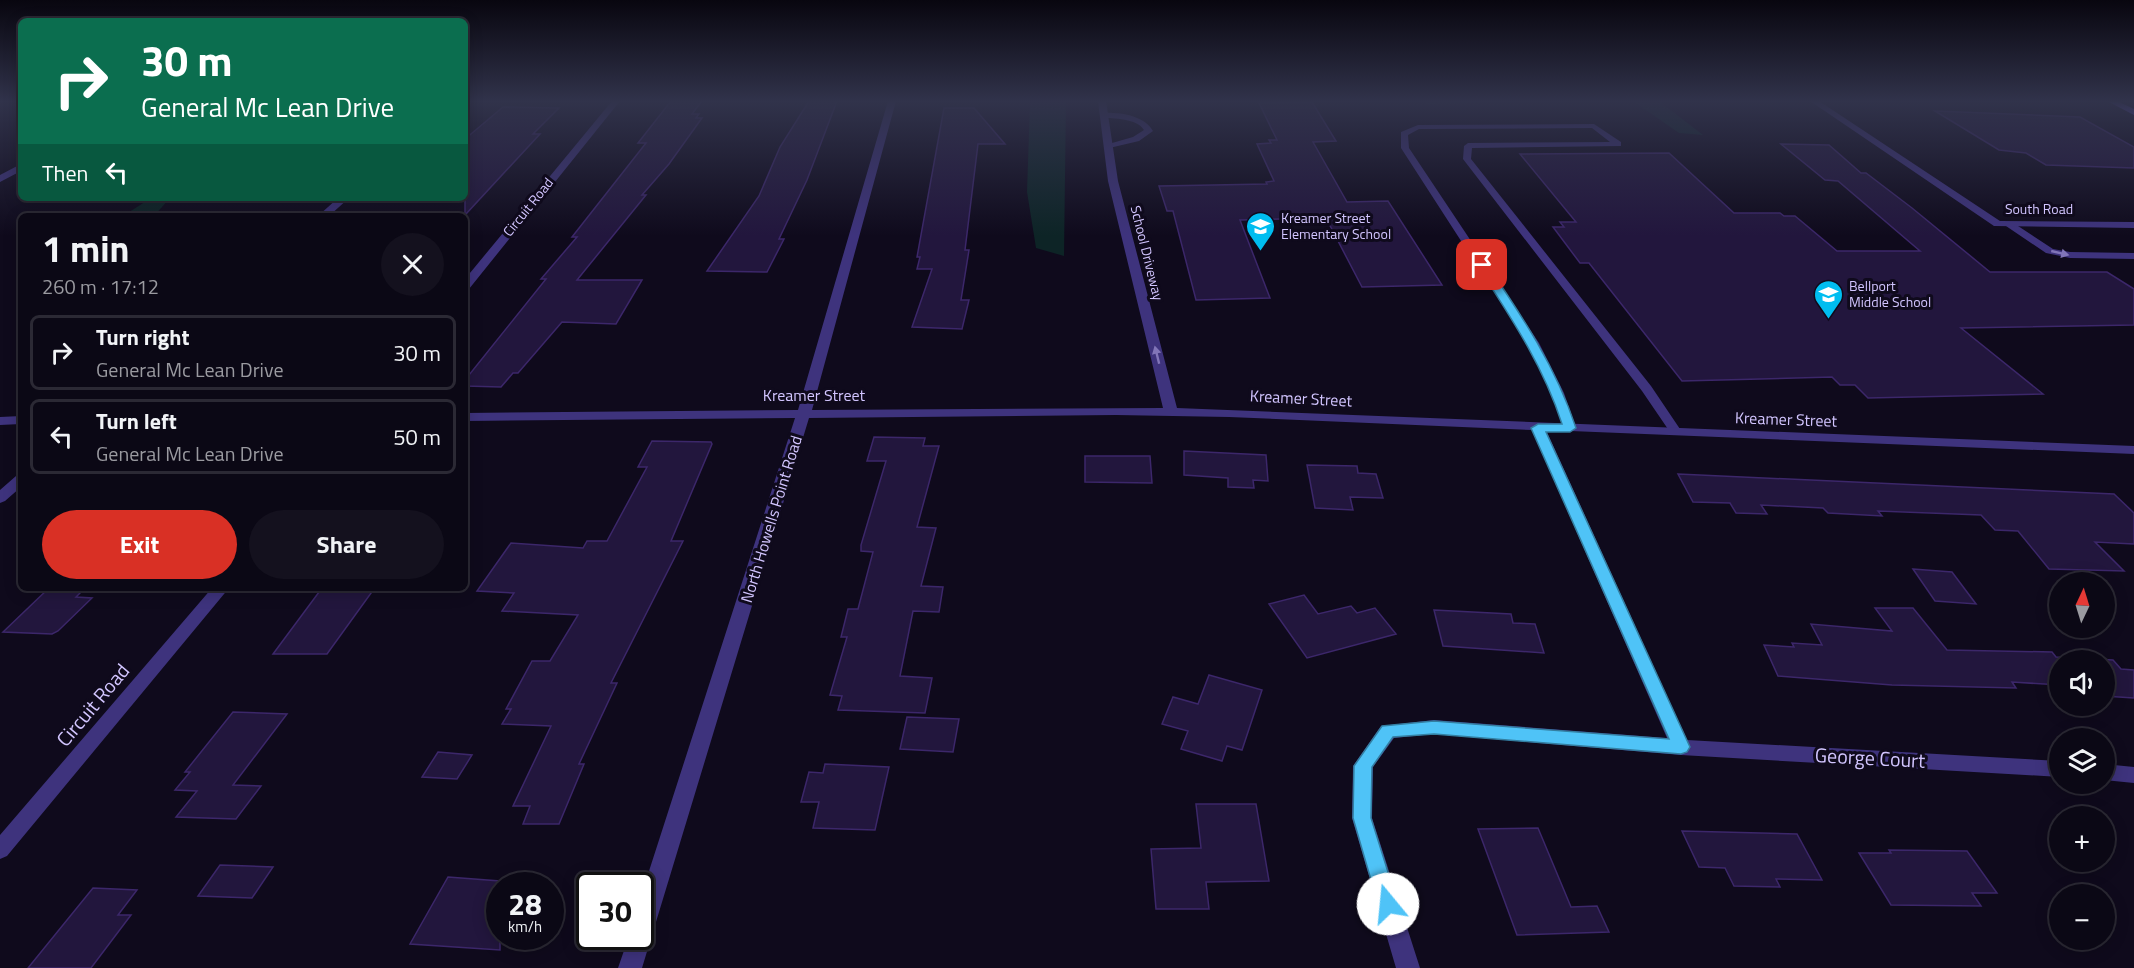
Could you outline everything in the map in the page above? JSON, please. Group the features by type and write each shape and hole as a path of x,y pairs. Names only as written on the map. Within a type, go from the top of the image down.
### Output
{"street":[{"name":"Circuit Road","path":"468,283 579,146"},
{"name":"North Howells Point Road","path":"654,891 804,413 879,146"},
{"name":"South Road","path":"1881,146 1998,224 2134,225"},
{"name":"School Driveway","path":"1108,147 1113,181 1171,412"},
{"path":"0,179 18,169"},
{"path":"326,213 340,201"},
{"name":"Kreamer Street","path":"468,417 1171,412 2134,450"},
{"path":"0,421 18,420"},
{"path":"1538,428 1681,747"},
{"path":"0,498 18,482"},
{"name":"Circuit Road","path":"0,850 218,591"},
{"name":"George Court","path":"1408,968 1362,818 1363,766 1388,731 1434,728 1681,747 2049,768"},
{"path":"2115,773 2134,775"},
{"name":"North Howells Point Road","path":"630,968 636,950"}],"lane":[{"path":"1405,146 1533,344 1558,393 1570,428"},
{"path":"1468,146 1467,159 1647,389 1676,432"},
{"path":"2009,224 2050,250 2070,255 2134,256"}],"green space":[{"path":"1029,146 1065,146 1064,256 1036,248 1027,192"},
{"path":"146,201 167,201 157,213 128,213"}],"building":[{"path":"468,146 529,146 467,213 465,213 465,201 468,201"},
{"path":"644,146 682,146 642,195 646,195 577,280 642,280 616,324 562,322 518,373 513,373 501,387 468,386 468,376 546,279 541,279 577,237 572,237"},
{"path":"820,146 807,180 779,239 784,239 767,272 707,271 759,196 780,147"},
{"path":"937,146 978,146 965,250 969,250 961,300 969,300 962,329 912,327 932,269 917,269 920,257 917,257"},
{"path":"1258,146 1315,146 1347,202 1388,201 1442,285 1362,287 1326,218 1240,220 1270,298 1196,300 1173,211 1167,211 1159,186 1267,184 1266,182 1274,181"},
{"path":"1784,146 1830,146 1861,173 1866,173 1912,208 1990,272 2107,272 2134,289 2134,325 1961,328 2043,394 1868,398 1855,385 1840,385 1832,377 1682,381 1589,263 1580,263 1553,227 1564,227 1560,222 1576,222 1520,154 1669,153 1734,213 1780,213 1784,216 1795,216 1837,251 1920,251 1838,181 1825,180"},
{"path":"1993,146 2133,146 2134,168 2046,165 2026,153 1999,150"},
{"path":"874,437 925,438 923,446 939,446 917,527 936,528 921,586 943,587 939,612 913,611 900,676 932,678 925,713 838,710 842,696 830,695 847,637 841,637 848,609 858,609 873,552 861,551 861,545 886,461 867,461"},
{"path":"652,441 711,442 712,444 671,541 683,541 611,683 617,683 579,764 584,764 559,824 523,824 530,806 513,806 551,726 502,724 511,709 506,709 532,661 550,661 578,615 502,611 514,593 477,591 511,543 583,548 587,541 607,541 647,467 638,467"},
{"path":"1184,451 1266,455 1268,481 1253,480 1254,488 1228,487 1228,478 1184,475"},
{"path":"1085,456 1150,456 1152,483 1085,482"},
{"path":"1307,465 1357,466 1358,473 1376,474 1383,498 1350,497 1353,510 1315,508"},
{"path":"1678,474 2114,494 2134,513 2134,544 2095,542 2124,571 2049,569 2018,531 1995,530 1981,515 1878,511 1882,516 1828,513 1823,508 1761,505 1767,514 1736,513 1730,503 1693,502"},
{"path":"1913,569 1952,572 1976,604 1935,601"},
{"path":"46,591 82,591 76,597 92,598 52,634 3,632"},
{"path":"320,591 373,591 327,654 273,654"},
{"path":"1304,595 1318,614 1351,606 1357,613 1375,608 1396,634 1307,658 1269,604"},
{"path":"1875,608 1913,608 1947,650 2049,652 2049,684 2012,682 2016,688 1892,685 1778,676 1764,645 1794,647 1792,643 1822,645 1811,624 1892,631"},
{"path":"1434,610 1511,614 1513,623 1535,624 1544,653 1443,646"},
{"path":"2115,662 2121,669 2134,670 2134,698 2115,697"},
{"path":"1209,675 1262,690 1242,750 1227,746 1222,761 1181,749 1188,731 1162,724 1173,697 1198,704"},
{"path":"233,712 287,714 233,785 261,786 236,819 176,817 197,791 175,790 190,772 185,772"},
{"path":"907,717 959,719 953,752 900,749"},
{"path":"438,752 472,755 457,779 422,777"},
{"path":"825,764 889,767 875,830 813,828 819,802 801,802 809,772 823,773"},
{"path":"1196,804 1256,804 1269,881 1206,882 1209,909 1156,909 1151,849 1201,848"},
{"path":"1538,828 1571,907 1597,906 1609,932 1517,935 1478,829"},
{"path":"1682,831 1797,834 1822,880 1776,879 1780,887 1734,886 1725,868 1699,867"},
{"path":"1889,850 1967,851 1997,893 1972,893 1981,906 1891,905 1859,853 1891,853"},
{"path":"220,865 273,867 252,898 198,896"},
{"path":"448,877 486,880 486,949 410,944"},
{"path":"93,888 137,890 118,915 131,915 91,968 28,968"}],"place":[{"name":"Kreamer Street Elementary School","path":"1260,252"},
{"name":"Bellport Middle School","path":"1828,320"}],"route":[{"path":"1388,904 1362,818 1363,766 1388,731 1434,728 1681,747 1538,428 1570,428 1558,393 1533,344 1482,265"}]}
